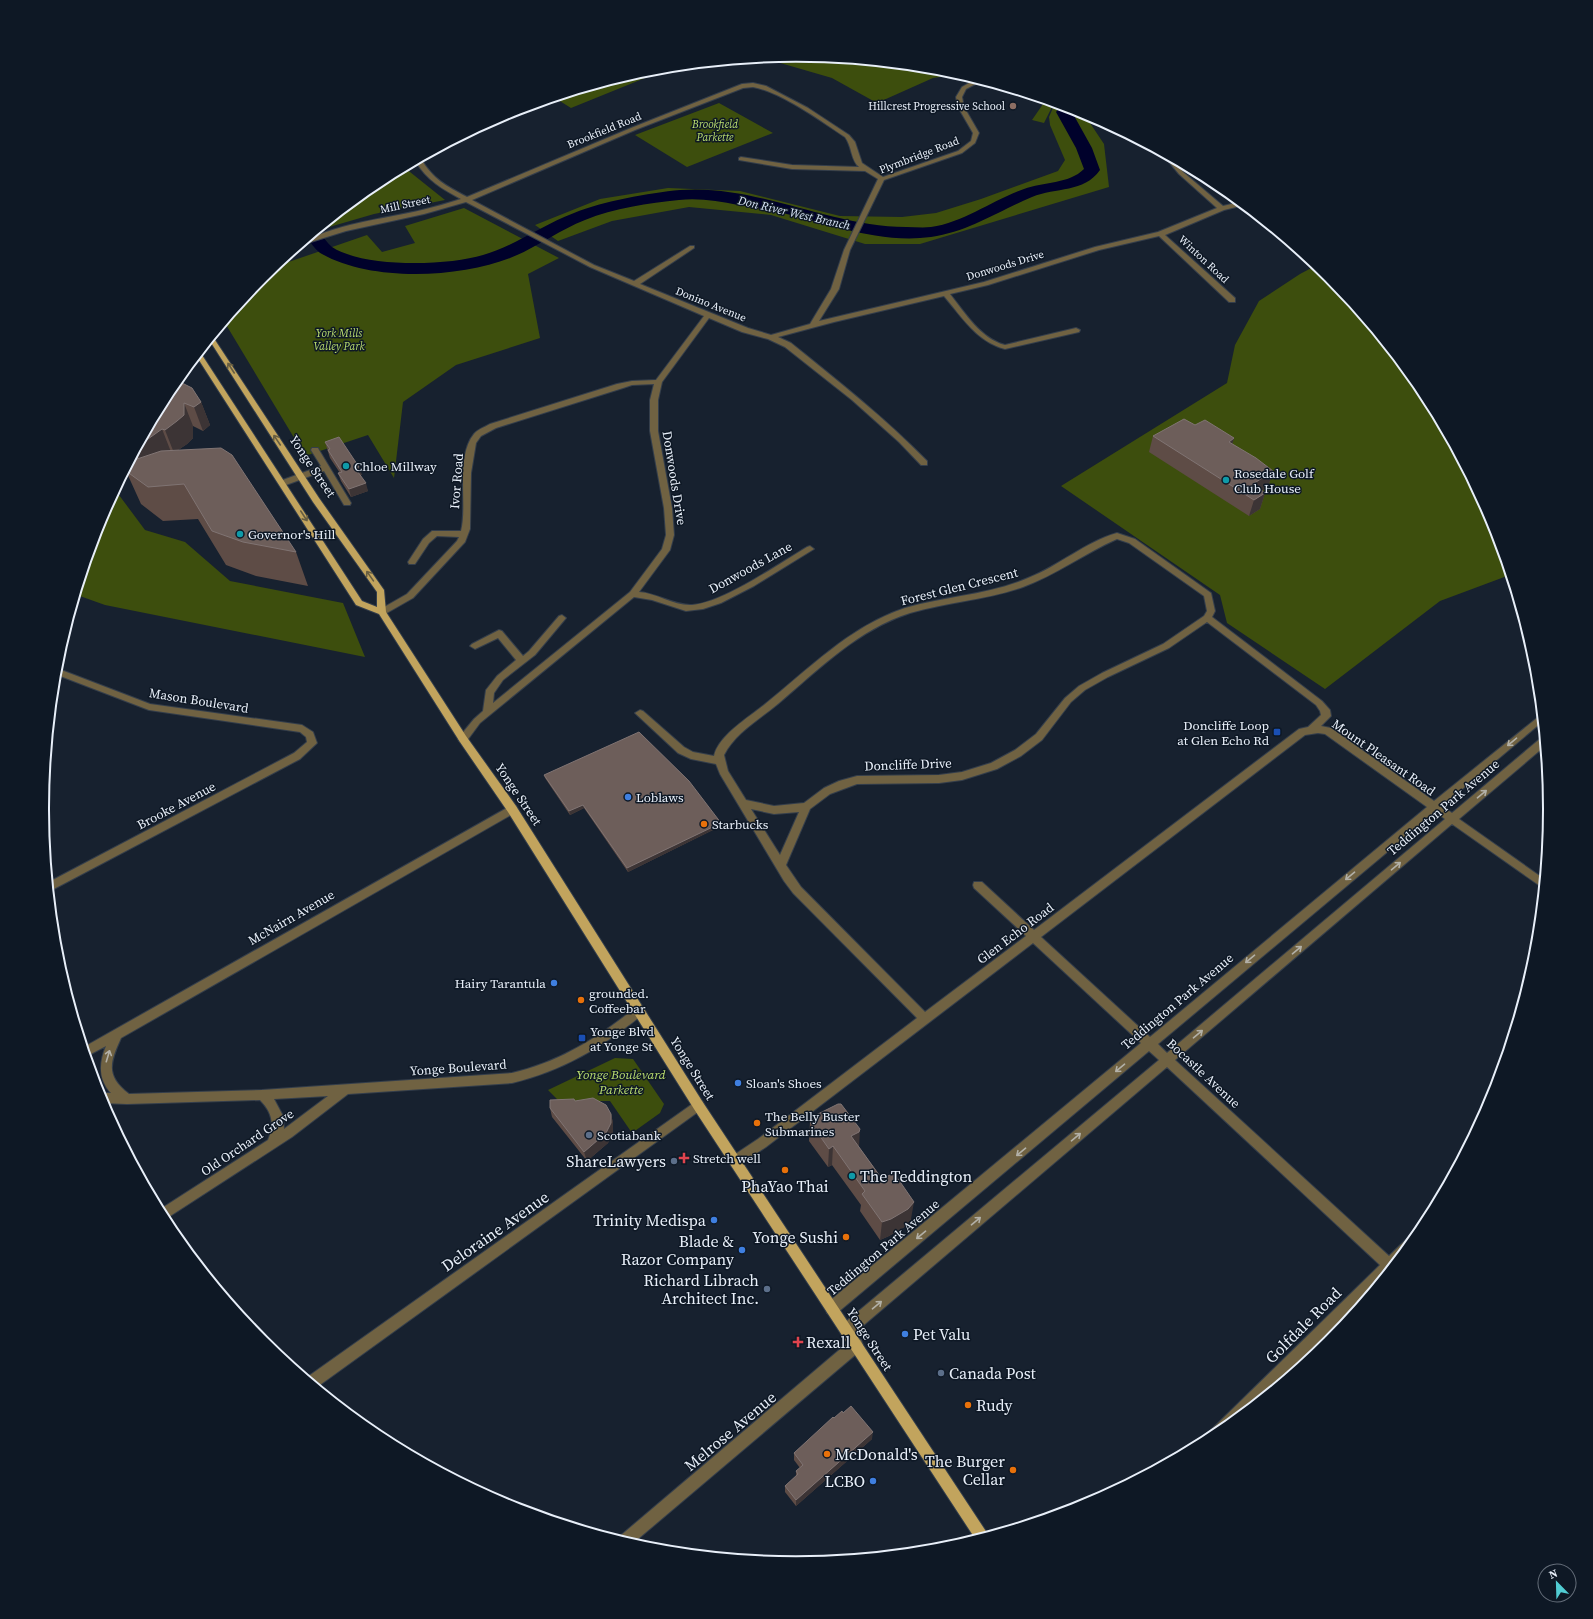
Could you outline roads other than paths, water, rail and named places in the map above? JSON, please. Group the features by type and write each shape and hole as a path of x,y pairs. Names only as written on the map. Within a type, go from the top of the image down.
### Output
{"main road":[{"name":"Yonge Street","path":"214,341 302,476 381,592 382,612 463,739 512,809 698,1105 980,1534"},
{"path":"201,357 359,603 382,612"}],"street":[{"name":"Plymbridge Road","path":"813,325 835,289 846,250 850,244 864,209 874,190 882,179 945,158 970,146 976,138 976,133 961,107 959,97 964,88 973,83"},
{"name":"Brookfield Road","path":"465,200 633,129 742,86 753,85 764,86 837,128 852,142 859,164 865,169"},
{"path":"741,159 792,167 865,169 882,179"},
{"name":"Donino Avenue","path":"420,164 422,169 432,180 465,200 584,262 744,330 771,338 788,346 855,398 902,440 924,463"},
{"path":"1174,164 1181,173 1222,208"},
{"name":"Mill Street","path":"313,240 381,220 434,209 465,200"},
{"name":"Donwoods Drive","path":"771,338 813,325 946,294 1024,272 1097,248 1160,234 1222,208 1236,205"},
{"name":"Winton Road","path":"1160,234 1232,300"},
{"path":"636,284 692,247"},
{"path":"946,294 981,334 997,346 1005,347 1076,330"},
{"name":"Donwoods Drive","path":"463,739 478,721 633,594 666,550 670,535 668,508 654,431 654,400 658,382 708,315"},
{"name":"Ivor Road","path":"465,534 467,472 472,442 478,434 493,426 620,386 632,383 658,382"},
{"path":"314,450 326,467 347,503"},
{"path":"283,483 326,467"},
{"path":"412,562 426,541 435,533 465,534"},
{"path":"382,612 414,593 453,552 465,534"},
{"name":"Forest Glen Crescent","path":"720,761 721,752 727,741 832,653 867,628 911,610 995,593 1020,585 1051,572 1117,536 1132,541 1208,595 1212,611 1207,618"},
{"name":"Donwoods Lane","path":"633,594 647,596 676,606 693,608 704,607 735,593 810,549"},
{"path":"488,713 489,692 500,678 538,648 562,618"},
{"name":"Mount Pleasant Road","path":"1207,618 1319,703 1325,710 1326,716 1312,729"},
{"name":"Doncliffe Drive","path":"780,864 806,807 820,796 849,782 876,779 939,779 962,776 994,766 1018,753 1039,737 1068,700 1082,688 1101,676 1166,646 1207,618"},
{"path":"474,646 499,633 522,661"},
{"name":"Mason Boulevard","path":"61,673 149,707 302,730 308,732 312,737 312,743"},
{"path":"640,713 681,750 691,755 720,761 723,770 797,890 925,1019"},
{"name":"Teddington Park Avenue","path":"832,1308 1539,720"},
{"name":"Mount Pleasant Road","path":"1312,729 1328,731 1540,881"},
{"name":"Glen Echo Road","path":"735,1161 762,1143 1296,736 1312,729"},
{"name":"Brooke Avenue","path":"53,886 297,756 312,743"},
{"name":"Teddington Park Avenue","path":"847,1330 1541,744"},
{"path":"745,804 774,810 806,807"},
{"name":"McNairn Avenue","path":"89,1050 512,809"},
{"name":"Bocastle Avenue","path":"978,885 1033,937 1168,1059 1390,1266"},
{"name":"Yonge Boulevard","path":"107,1098 262,1095 486,1081 534,1074 560,1063 604,1038 639,1011"},
{"path":"117,1033 106,1056 106,1074 116,1092 127,1099"},
{"name":"Old Orchard Grove","path":"167,1212 309,1118 346,1089"},
{"path":"262,1095 274,1108 279,1125 278,1134 272,1143"},
{"name":"Deloraine Avenue","path":"314,1381 698,1105"},
{"name":"Golfdale Road","path":"1241,1410 1385,1270"},
{"name":"Melrose Avenue","path":"629,1538 856,1344"}],"waterway":[{"name":"Don River West Branch","path":"315,238 326,250 354,261 395,268 427,269 475,263 505,254 580,216 620,205 681,195 716,196 776,206 827,221 884,232 931,232 967,222 1029,192 1082,180 1092,170 1084,148 1064,112"}],"place":[{"name":"Hillcrest Progressive School","path":"1013,106"},
{"name":"Chloe Millway","path":"346,466"},
{"name":"Rosedale Golf Club House","path":"1226,480"},
{"name":"Governor's Hill","path":"240,534"},
{"name":"Doncliffe Loop at Glen Echo Rd","path":"1277,732"},
{"name":"Loblaws","path":"628,797"},
{"name":"Starbucks","path":"704,824"},
{"name":"Hairy Tarantula","path":"554,983"},
{"name":"grounded. Coffeebar","path":"581,1000"},
{"name":"Yonge Blvd at Yonge St","path":"582,1038"},
{"name":"Sloan's Shoes","path":"738,1083"},
{"name":"The Belly Buster Submarines","path":"757,1123"},
{"name":"Scotiabank","path":"589,1135"},
{"name":"Stretch well","path":"684,1158"},
{"name":"ShareLawyers","path":"674,1161"},
{"name":"PhaYao Thai","path":"785,1170"},
{"name":"The Teddington","path":"852,1176"},
{"name":"Trinity Medispa","path":"714,1220"},
{"name":"Yonge Sushi","path":"846,1237"},
{"name":"Blade & Razor Company","path":"742,1250"},
{"name":"Richard Librach Architect Inc.","path":"767,1289"},
{"name":"Pet Valu","path":"905,1334"},
{"name":"Rexall","path":"798,1342"},
{"name":"Canada Post","path":"941,1373"},
{"name":"Rudy","path":"968,1405"},
{"name":"McDonald's","path":"827,1454"},
{"name":"The Burger Cellar","path":"1013,1470"},
{"name":"LCBO","path":"873,1481"}],"park label":[{"name":"Brookfield Parkette","path":"715,130"},
{"name":"York Mills Valley Park","path":"339,339"},
{"name":"Yonge Boulevard Parkette","path":"621,1082"}]}
